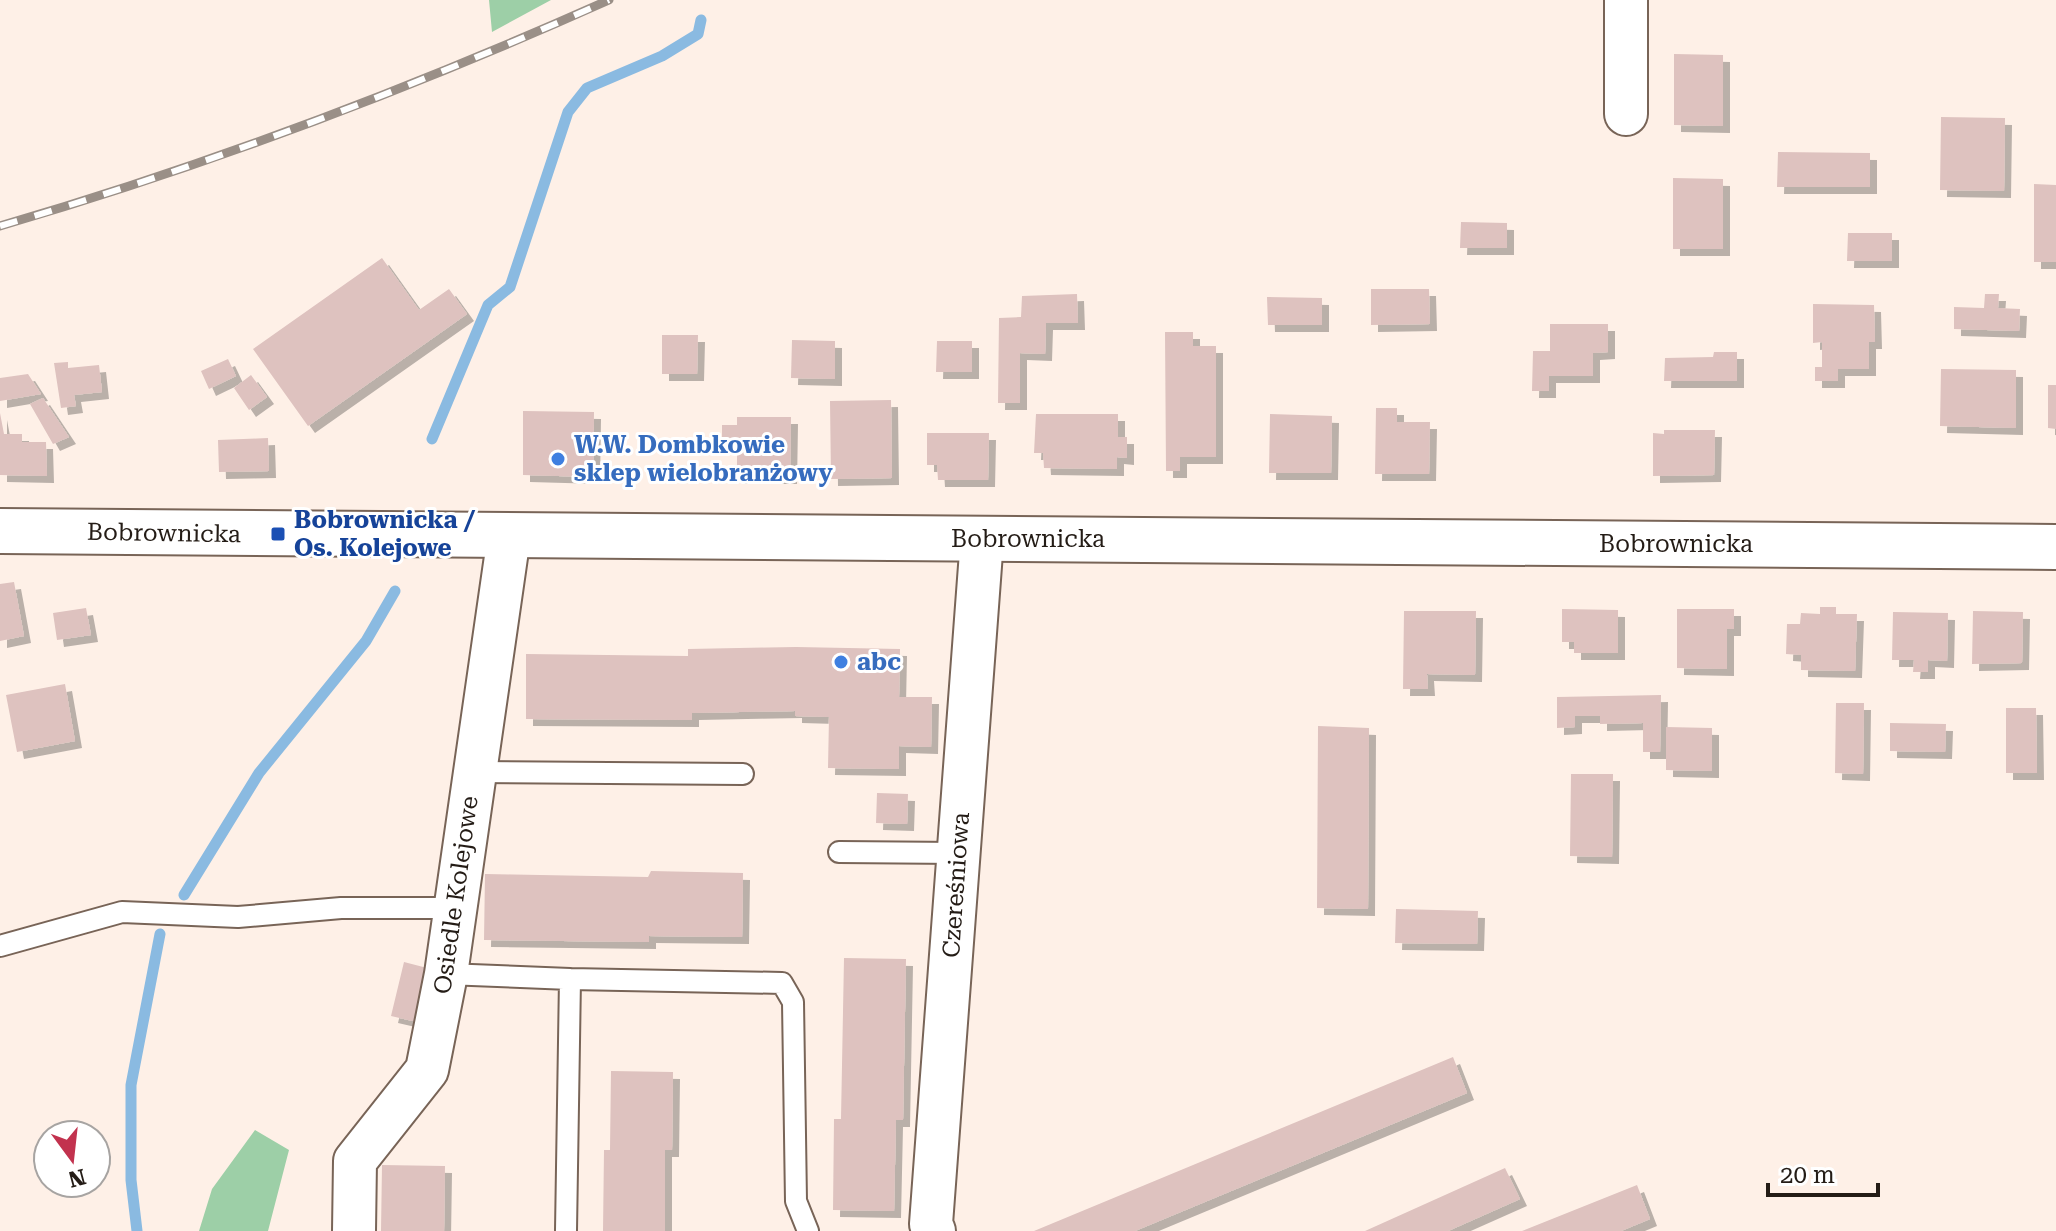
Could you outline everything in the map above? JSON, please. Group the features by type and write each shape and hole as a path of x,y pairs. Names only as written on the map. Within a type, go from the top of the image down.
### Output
{"street":[{"path":"1626,0 1626,114"},
{"name":"Bobrownicka","path":"0,531 2056,547"},
{"name":"Osiedle Kolejowe","path":"354,1231 355,1161 427,1070 446,974 509,536"},
{"name":"Czereśniowa","path":"926,1229 982,539"}],"lane":[{"path":"473,772 743,774"},
{"path":"839,852 958,853"},
{"path":"0,946 122,912 238,917 341,908 455,908"},
{"path":"446,974 782,983 793,1002 796,1201 808,1231"},
{"path":"566,1231 570,979"}],"green space":[{"path":"489,0 551,0 492,32"},
{"path":"255,1130 289,1150 268,1231 199,1231 212,1189"}],"building":[{"path":"1674,54 1723,55 1723,126 1674,125"},
{"path":"1941,117 2005,118 2004,191 1940,190"},
{"path":"1778,152 1870,153 1870,187 1777,187"},
{"path":"1673,178 1723,179 1723,249 1673,249"},
{"path":"2034,184 2056,185 2056,262 2034,262"},
{"path":"1461,222 1507,223 1507,248 1460,248"},
{"path":"1848,233 1892,233 1892,261 1847,261"},
{"path":"382,258 419,310 449,289 467,314 308,426 253,349"},
{"path":"1371,289 1429,289 1430,324 1371,325"},
{"path":"1077,294 1078,323 1046,323 1045,354 1020,353 1020,403 998,403 999,318 1021,317 1022,296"},
{"path":"1985,294 1999,294 1998,308 2020,309 2019,331 1954,329 1954,307 1984,308"},
{"path":"1267,297 1322,298 1322,325 1268,325"},
{"path":"1813,304 1874,305 1875,342 1869,342 1869,369 1838,369 1838,381 1815,381 1815,367 1822,367 1822,342 1813,343"},
{"path":"1550,324 1608,324 1608,352 1593,353 1593,376 1549,376 1549,391 1532,391 1533,351 1550,351"},
{"path":"1165,332 1193,332 1193,346 1216,346 1216,457 1180,457 1180,471 1166,471"},
{"path":"662,335 698,335 697,374 662,374"},
{"path":"792,340 835,341 835,379 791,378"},
{"path":"937,341 972,341 972,372 936,372"},
{"path":"1714,352 1737,352 1737,381 1664,381 1665,358 1713,357"},
{"path":"228,359 236,376 209,389 201,371"},
{"path":"68,362 68,368 99,365 102,392 74,395 76,406 61,408 54,363"},
{"path":"1941,369 2016,370 2016,428 1940,426"},
{"path":"28,374 41,394 0,401 0,378"},
{"path":"251,375 267,397 249,410 234,388"},
{"path":"2048,385 2056,385 2056,429 2048,428"},
{"path":"43,398 69,437 53,444 30,404"},
{"path":"891,400 892,478 831,479 830,401"},
{"path":"1376,408 1397,408 1397,422 1430,422 1429,474 1375,474"},
{"path":"523,411 594,412 593,477 523,475"},
{"path":"0,413 4,434 22,434 22,442 46,442 47,476 0,475"},
{"path":"1036,414 1118,414 1118,437 1127,437 1127,458 1117,457 1117,469 1044,468 1043,453 1034,453"},
{"path":"1270,414 1332,416 1331,473 1269,473"},
{"path":"737,417 791,417 790,477 737,477 737,444 722,444 722,425 737,425"},
{"path":"1664,430 1715,430 1714,475 1653,476 1653,433 1664,434"},
{"path":"927,433 989,433 988,480 938,480 937,465 927,465"},
{"path":"268,438 269,471 219,472 218,440"},
{"path":"14,582 24,636 0,641 0,584"},
{"path":"1820,607 1836,607 1836,614 1857,614 1855,671 1801,670 1801,655 1786,654 1787,624 1800,624 1801,613 1820,614"},
{"path":"86,608 91,635 57,640 53,613"},
{"path":"1562,609 1618,610 1618,653 1574,653 1574,642 1562,642"},
{"path":"1677,609 1734,609 1734,629 1727,629 1727,669 1677,668"},
{"path":"1404,611 1476,611 1475,675 1427,674 1428,689 1403,689"},
{"path":"1973,611 2023,612 2022,663 1972,664"},
{"path":"1893,612 1948,613 1947,661 1928,660 1928,672 1913,672 1914,660 1892,660"},
{"path":"688,649 900,649 899,697 932,697 931,747 899,746 899,769 828,768 829,717 795,716 795,711 692,713 692,720 526,719 526,654 688,656"},
{"path":"65,684 75,741 17,752 6,695"},
{"path":"1661,695 1660,752 1643,752 1643,723 1600,724 1600,716 1575,716 1575,727 1557,728 1557,697"},
{"path":"1836,703 1864,703 1863,774 1835,773"},
{"path":"2006,708 2036,708 2037,773 2006,773"},
{"path":"1890,723 1946,724 1945,752 1890,751"},
{"path":"1318,726 1369,728 1368,909 1317,908"},
{"path":"1666,727 1712,728 1712,771 1666,770"},
{"path":"1571,774 1613,774 1612,857 1570,856"},
{"path":"877,793 908,794 907,824 876,823"},
{"path":"651,871 743,873 742,937 649,936 649,942 484,940 485,874 648,877"},
{"path":"1396,909 1478,911 1477,944 1395,943"},
{"path":"844,958 906,959 903,1120 896,1120 894,1211 833,1210 834,1119 841,1119"},
{"path":"404,962 431,969 417,1022 391,1016"},
{"path":"1453,1057 1467,1093 1135,1231 1034,1231"},
{"path":"611,1071 673,1072 672,1150 665,1150 665,1231 603,1231 604,1150 610,1150"},
{"path":"382,1165 445,1166 444,1231 381,1231"},
{"path":"1505,1168 1520,1199 1448,1231 1365,1231"},
{"path":"1637,1185 1650,1219 1621,1231 1522,1231"}],"waterway":[{"path":"432,439 488,305 510,287 568,112 587,88 662,56 698,34 701,20"},
{"path":"184,895 259,773 366,641 395,591"},
{"path":"137,1231 131,1180 131,1085 160,934"}],"railway":[{"path":"0,226 308,124 609,0"}],"place":[{"name":"W.W. Dombkowie sklep wielobranżowy","path":"558,459"},
{"name":"Bobrownicka / Os. Kolejowe","path":"278,534"},
{"name":"abc","path":"841,662"}]}
